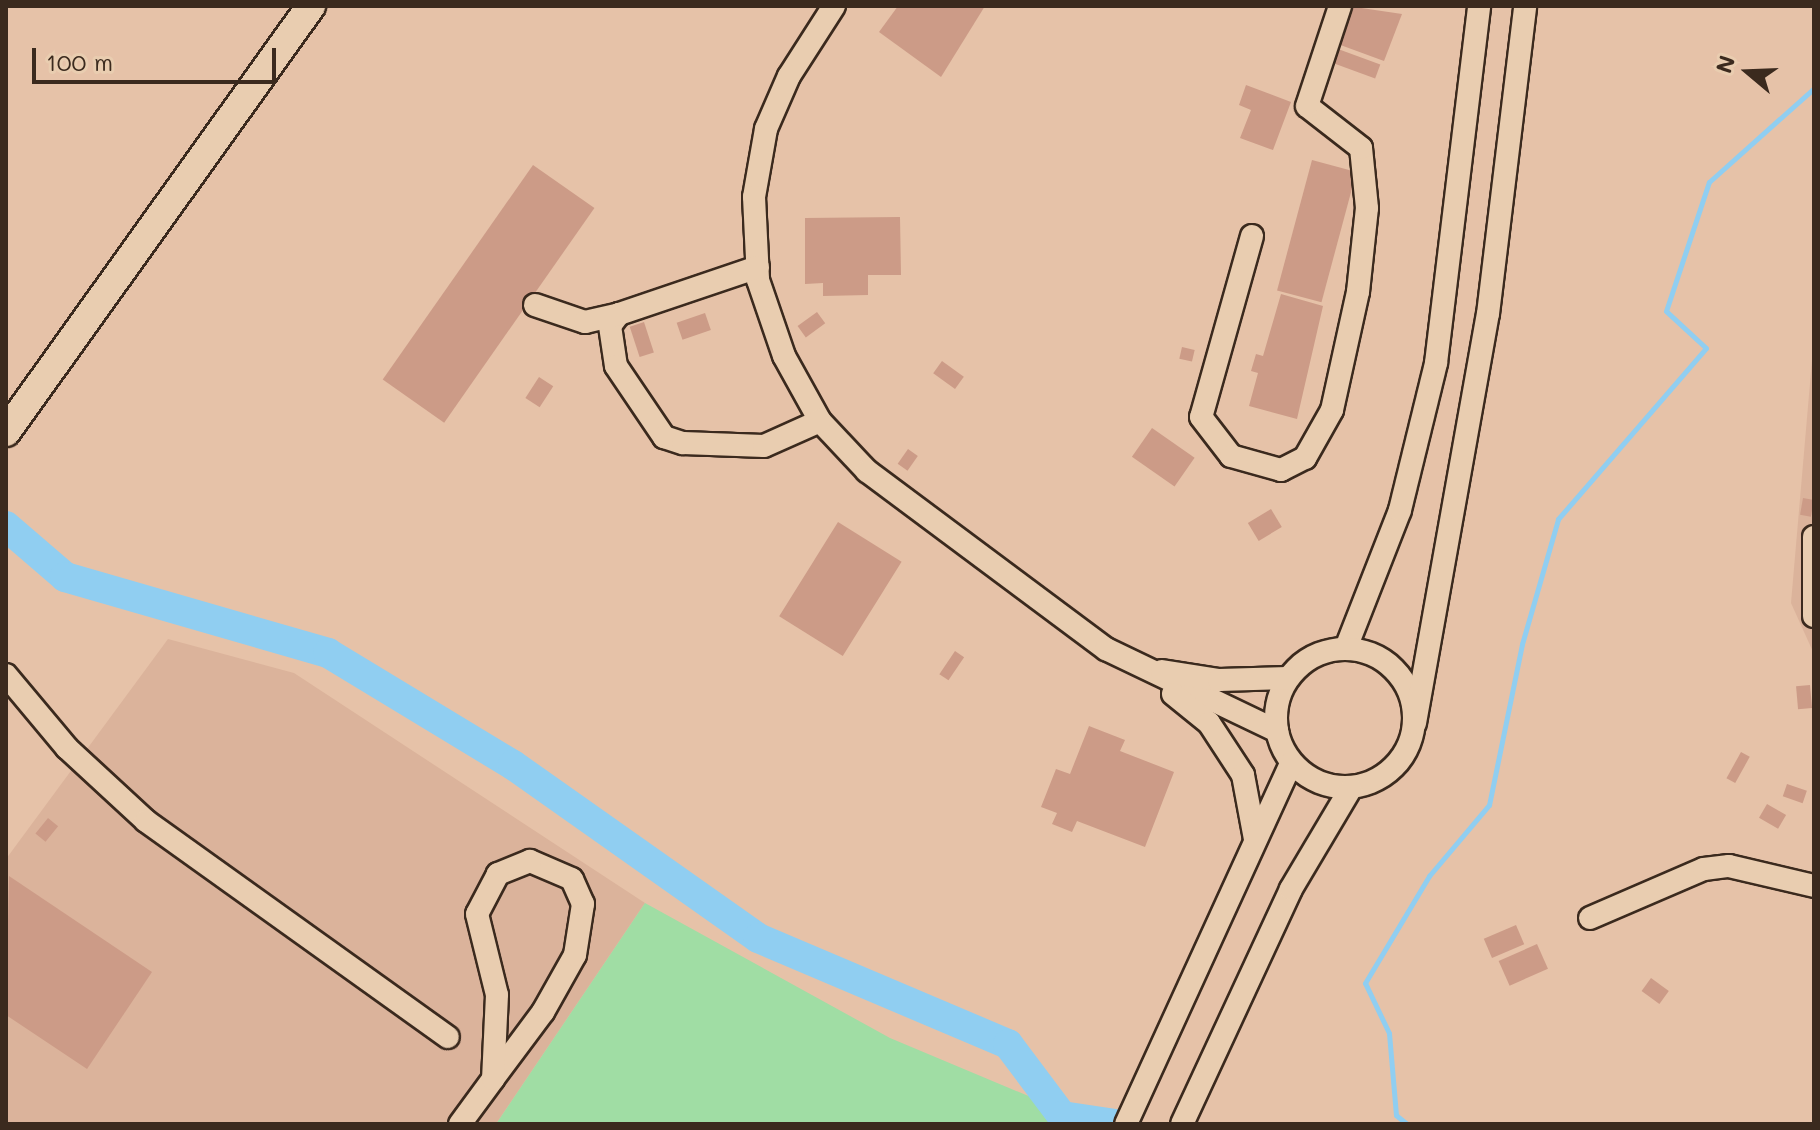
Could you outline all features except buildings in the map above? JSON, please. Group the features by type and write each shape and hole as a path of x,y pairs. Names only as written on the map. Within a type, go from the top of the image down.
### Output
{"main road":[{"path":"6,432 311,6"}],"street":[{"path":"834,6 789,76 766,129 754,197 758,267 784,356 820,421 867,471 1106,649 1277,731"},
{"path":"1252,236 1201,417 1231,456 1281,470 1305,458 1332,410 1358,292 1367,208 1361,148 1307,106 1340,6"},
{"path":"1346,648 1400,510 1436,363 1479,6"},
{"path":"1415,723 1413,700 1388,663 1346,648 1303,662 1288,678 1277,731 1291,763 1308,778 1351,788 1370,784 1401,760 1415,723 1488,314 1525,6"},
{"path":"535,305 585,322 619,314 758,267"},
{"path":"619,314 610,326 616,366 664,437 740,449 784,440 820,421"},
{"path":"1814,537 1814,616"},
{"path":"1141,667 1219,680 1288,678"},
{"path":"1141,667 1209,723 1243,775 1255,841"},
{"path":"6,675 67,748 146,821 448,1037"},
{"path":"1126,1124 1291,763"},
{"path":"1182,1124 1291,889 1351,788"},
{"path":"460,1124 493,1079 575,955 583,904 572,879 530,861 498,874 477,914 497,995 493,1079"},
{"path":"1590,918 1704,869 1729,866 1814,886"}],"shaded area":[{"path":"1814,337 1814,654 1791,603"},
{"path":"168,639 294,673 645,903 496,1124 6,1124 6,859"}],"green space":[{"path":"645,903 890,1038 1095,1124 496,1124"}],"waterway":[{"path":"1407,1124 1396,1115 1389,1033 1365,983 1429,876 1489,805 1522,644 1558,519 1706,348 1666,311 1709,182 1814,88"},
{"path":"6,526 65,577 328,653 513,765 758,938 1008,1044 1062,1116 1115,1124"}]}
